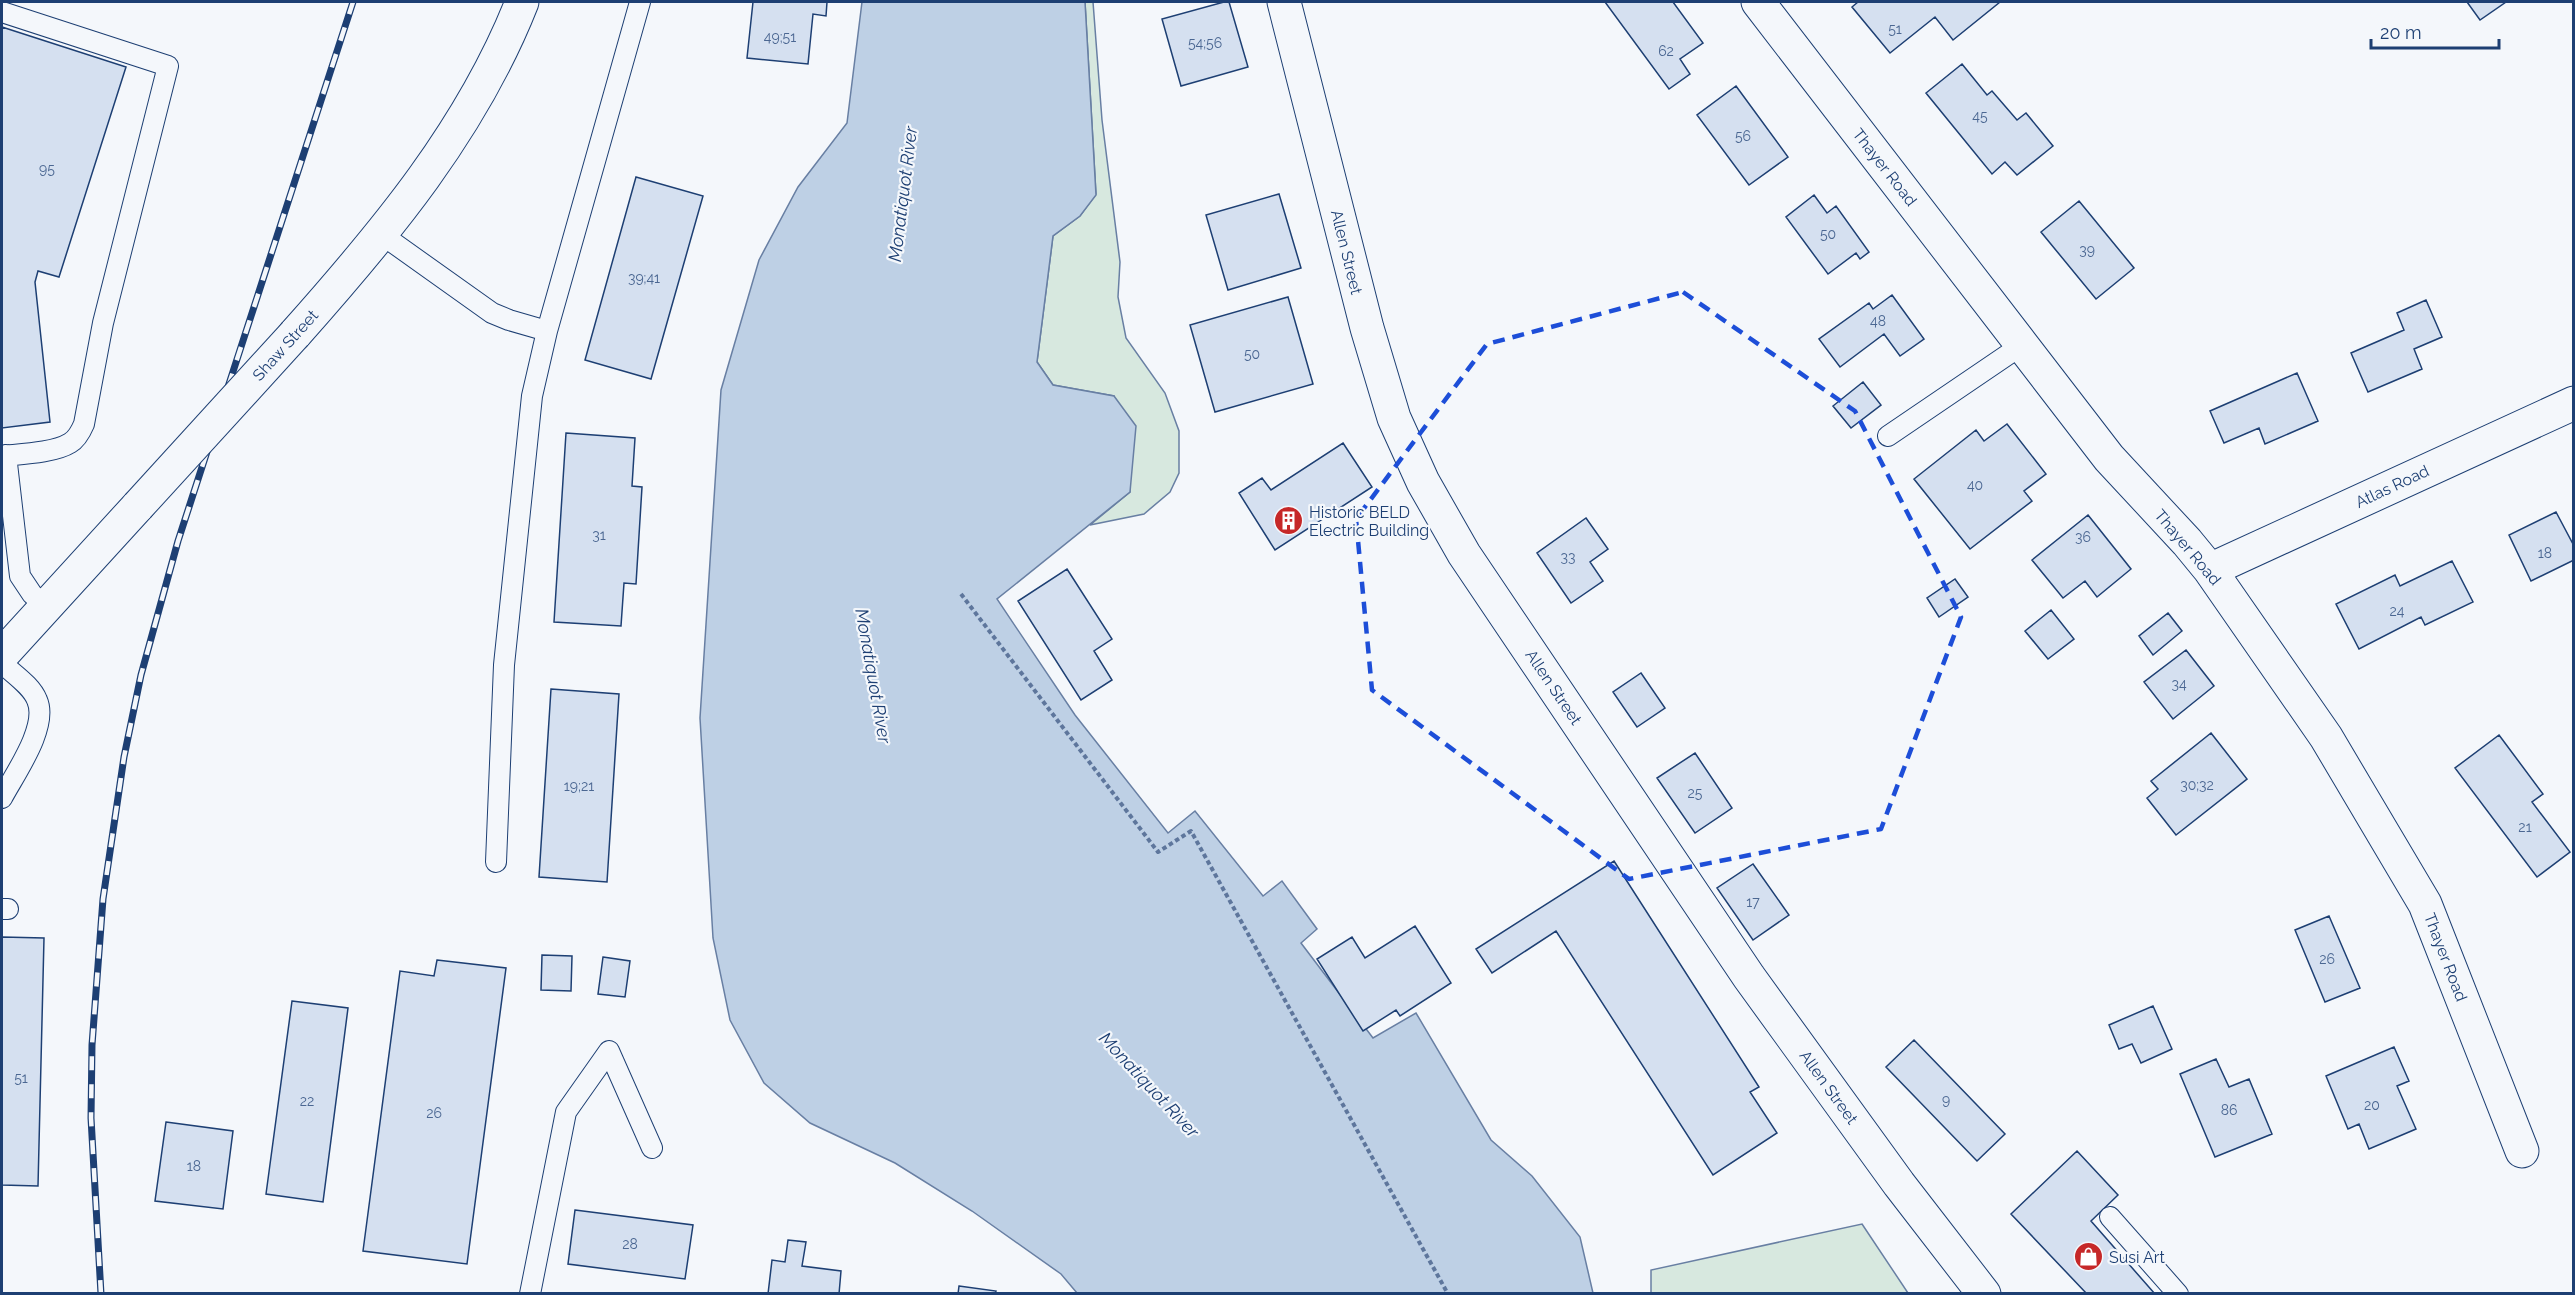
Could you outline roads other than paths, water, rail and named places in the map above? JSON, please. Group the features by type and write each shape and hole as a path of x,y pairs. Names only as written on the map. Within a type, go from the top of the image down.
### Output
{"street":[{"name":"Shaw Street","path":"2,656 295,334 381,234 427,174 450,139 500,52 522,2"},
{"name":"Allen Street","path":"1284,2 1367,328 1395,418 1423,482 1464,554 1749,977 1899,1184 1984,1293"},
{"name":"Thayer Road","path":"1758,2 2109,458 2210,570 2326,737 2425,904 2522,1151"},
{"name":"Atlas Road","path":"2210,570 2574,403"}],"lane":[{"path":"496,862 507,629 530,413 547,331 640,2"},
{"path":"2,12 168,66 103,323 84,424 79,435 70,443 58,448 4,456 9,566 46,607"},
{"path":"381,234 492,313 547,331"},
{"path":"1888,436 2022,345"},
{"path":"2,663 33,692 38,702 40,715 30,746 2,798"},
{"path":"530,1293 566,1112 609,1051 652,1148"},
{"path":"2109,1217 2178,1293"}],"water":[{"name":"Monatiquot River","path":"862,2 1085,2 1096,195 1080,216 1053,236 1037,362 1053,385 1114,396 1136,426 1130,492 997,599 1075,715 1168,833 1195,811 1263,896 1282,881 1317,929 1301,943 1373,1038 1416,1013 1491,1140 1532,1176 1580,1237 1593,1293 1077,1293 1061,1274 972,1211 895,1163 810,1123 764,1083 730,1020 713,938 700,718 721,390 759,260 798,187 847,123"}],"railway":[{"path":"101,1294 91,1118 92,1045 103,899 124,757 141,675 178,541 353,2"}],"place":[{"name":"Historic BELD Electric Building","path":"1288,521"},
{"name":"Susi Art","path":"2088,1257"}]}
